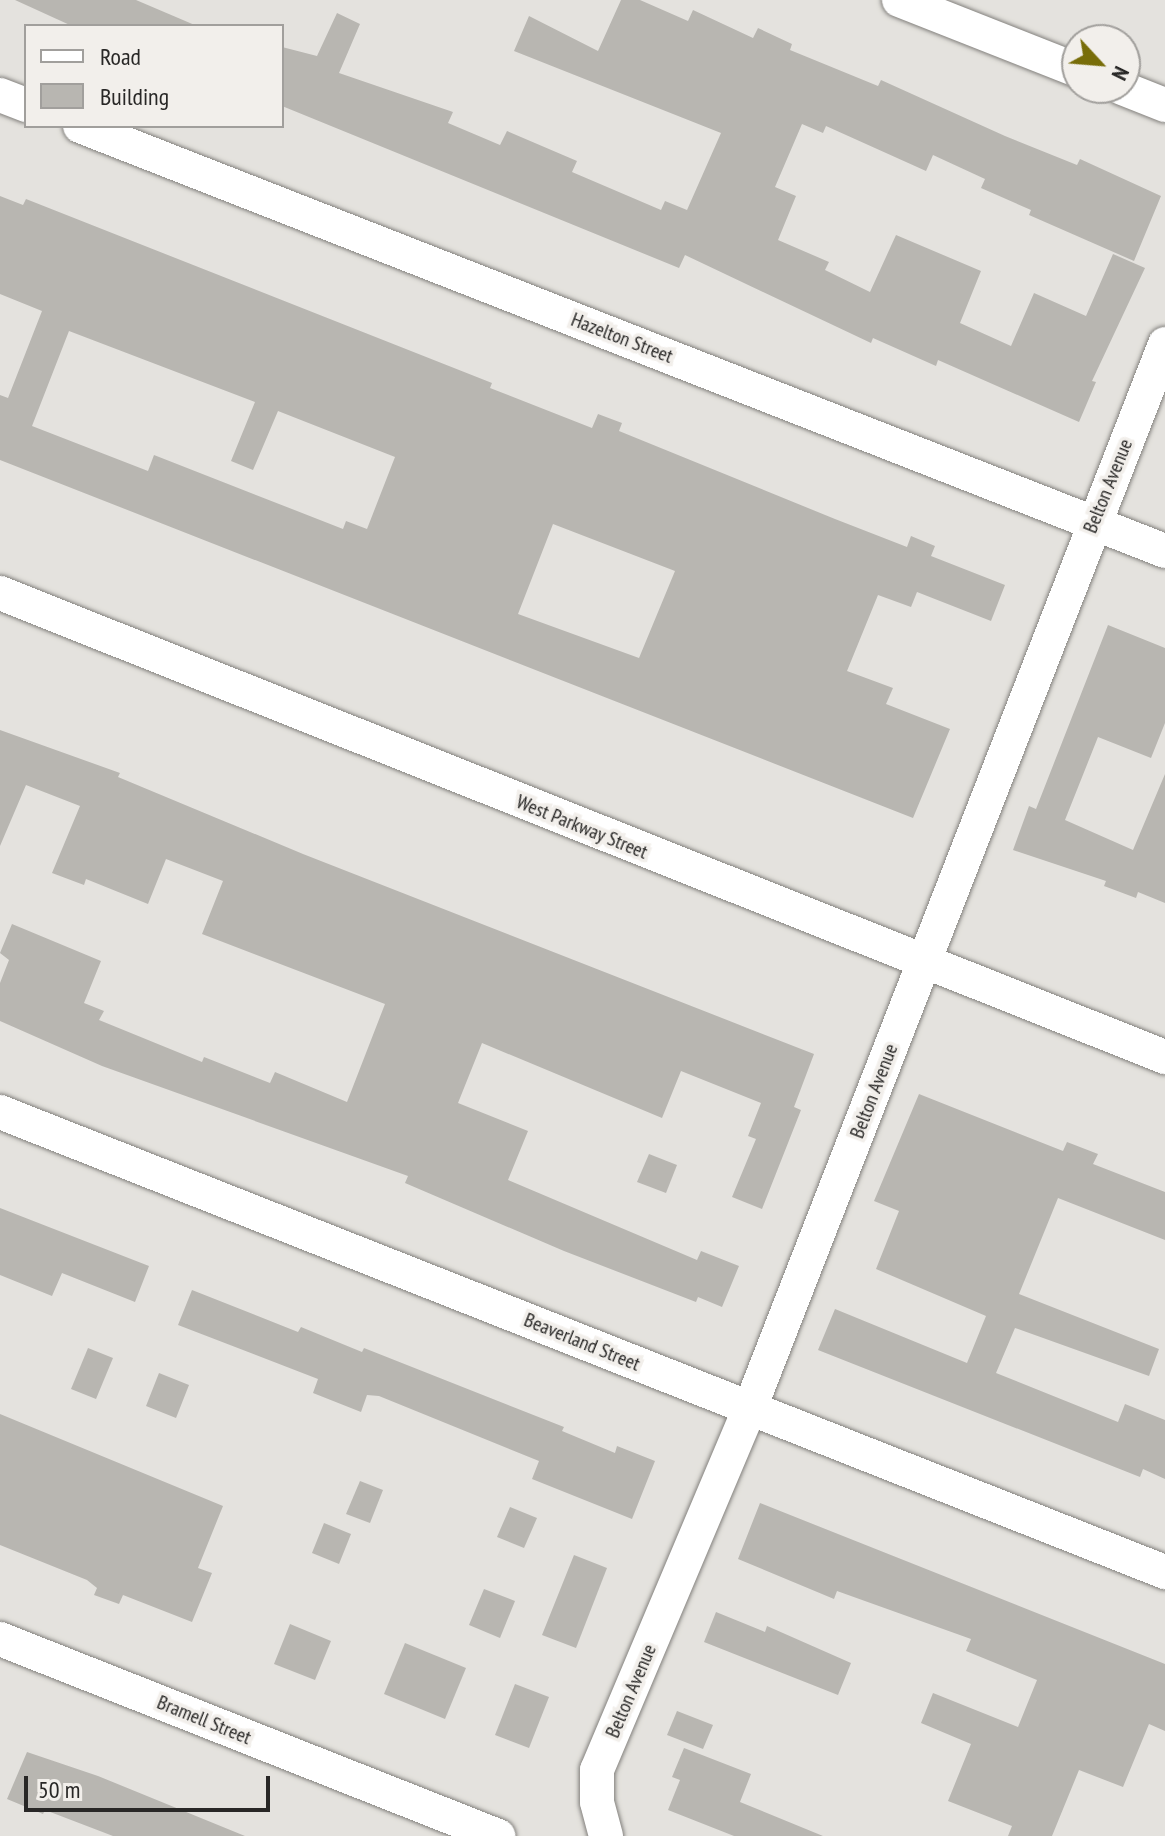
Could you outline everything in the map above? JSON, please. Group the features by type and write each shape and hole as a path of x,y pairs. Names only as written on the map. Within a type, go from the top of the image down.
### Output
{"street":[{"path":"899,0 1061,64"},
{"path":"0,95 24,104"},
{"path":"1141,96 1165,105"},
{"name":"Hazelton Street","path":"85,128 1165,551"},
{"name":"Belton Avenue","path":"606,1836 597,1802 597,1770 750,1408 1165,344"},
{"name":"West Parkway Street","path":"0,593 923,964 1165,1057"},
{"name":"Beaverland Street","path":"0,1112 1165,1572"},
{"name":"Bramell Street","path":"0,1639 498,1836"}],"building":[{"path":"15,0 136,0 192,24 68,24"},
{"path":"621,0 640,0 688,21 693,10 753,38 758,28 792,44 790,50 878,86 881,80 1005,136 1077,165 1080,159 1161,196 1134,261 1029,215 1031,210 981,188 985,179 933,155 926,171 826,126 823,133 802,124 775,187 796,196 778,240 829,262 825,270 870,292 896,235 981,271 960,323 1011,346 1034,293 1086,316 1113,254 1145,268 1092,381 1096,382 1079,422 938,360 936,366 873,338 871,343 685,255 679,268 284,107 284,48 317,56 337,13 360,24 339,73 453,112 448,123 500,145 507,131 577,161 572,172 661,210 665,201 687,210 721,133 514,51 529,16 598,51"},
{"path":"0,196 23,205 26,199 492,383 490,388 592,428 598,414 622,423 619,431 835,519 907,547 911,536 935,546 931,556 1005,585 991,621 917,592 911,607 878,595 847,671 893,688 886,704 950,729 913,818 0,460 0,395 8,398 42,311 0,294","holes":["69,331 255,402 231,461 253,470 278,411 395,457 367,529 346,521 343,529 154,455 148,471 32,426","553,524 675,571 639,658 518,614"]},
{"path":"1108,625 1165,648 1165,723 1151,758 1098,737 1065,820 1133,850 1165,774 1165,903 1138,892 1136,898 1104,886 1106,881 1013,850 1029,806 1036,809"},
{"path":"0,730 120,773 118,777 303,854 814,1054 794,1107 801,1110 762,1209 732,1197 756,1139 748,1136 761,1103 681,1071 662,1118 482,1043 458,1103 528,1131 508,1180 697,1260 701,1251 739,1266 722,1307 698,1297 696,1302 564,1251 405,1183 408,1176 102,1066 0,1021 0,983 9,960 0,953 12,924 101,961 84,1003 104,1011 99,1020 202,1062 204,1057 270,1083 275,1072 347,1102 385,1004 202,934 223,881 166,859 148,904 86,879 84,885 52,873 80,806 26,785 0,846"},
{"path":"919,1094 1063,1151 1067,1142 1098,1154 1093,1164 1165,1192 1165,1240 1058,1198 1019,1294 1159,1349 1149,1376 1015,1328 996,1373 1118,1422 1125,1404 1165,1420 1165,1479 1143,1469 1140,1477 818,1350 835,1309 967,1363 986,1316 876,1269 899,1211 874,1201"},
{"path":"649,1154 677,1165 666,1193 637,1182"},
{"path":"0,1208 149,1266 135,1302 62,1273 52,1296 0,1275"},
{"path":"192,1290 298,1332 301,1327 362,1352 364,1348 564,1427 562,1431 615,1453 617,1446 655,1461 632,1519 532,1479 539,1461 379,1396 367,1395 361,1412 313,1393 318,1379 178,1325"},
{"path":"88,1348 113,1358 96,1399 71,1389"},
{"path":"159,1373 189,1385 176,1418 146,1406"},
{"path":"0,1414 223,1506 198,1568 212,1573 192,1622 123,1595 119,1604 94,1595 97,1588 87,1580 0,1545"},
{"path":"360,1481 383,1490 370,1523 346,1514"},
{"path":"760,1503 1165,1664 1165,1731 1149,1724 1123,1787 1079,1770 1052,1836 1008,1836 1012,1826 948,1801 971,1744 921,1723 933,1693 1018,1727 1037,1680 966,1651 971,1639 837,1591 834,1599 738,1559"},
{"path":"510,1507 537,1518 524,1548 497,1537"},
{"path":"324,1523 351,1534 339,1564 312,1553"},
{"path":"574,1555 607,1568 576,1648 542,1635"},
{"path":"484,1589 515,1601 500,1638 469,1625"},
{"path":"716,1612 765,1632 767,1626 851,1663 838,1695 704,1642"},
{"path":"290,1624 331,1641 315,1680 274,1664"},
{"path":"405,1643 466,1668 445,1719 384,1694"},
{"path":"515,1684 549,1697 529,1748 495,1735"},
{"path":"677,1711 713,1725 703,1749 667,1735"},
{"path":"684,1748 751,1774 740,1802 823,1836 734,1836 668,1810 680,1780 672,1777"},
{"path":"27,1752 98,1776 245,1836 113,1836 45,1810 43,1814 7,1799"}]}
